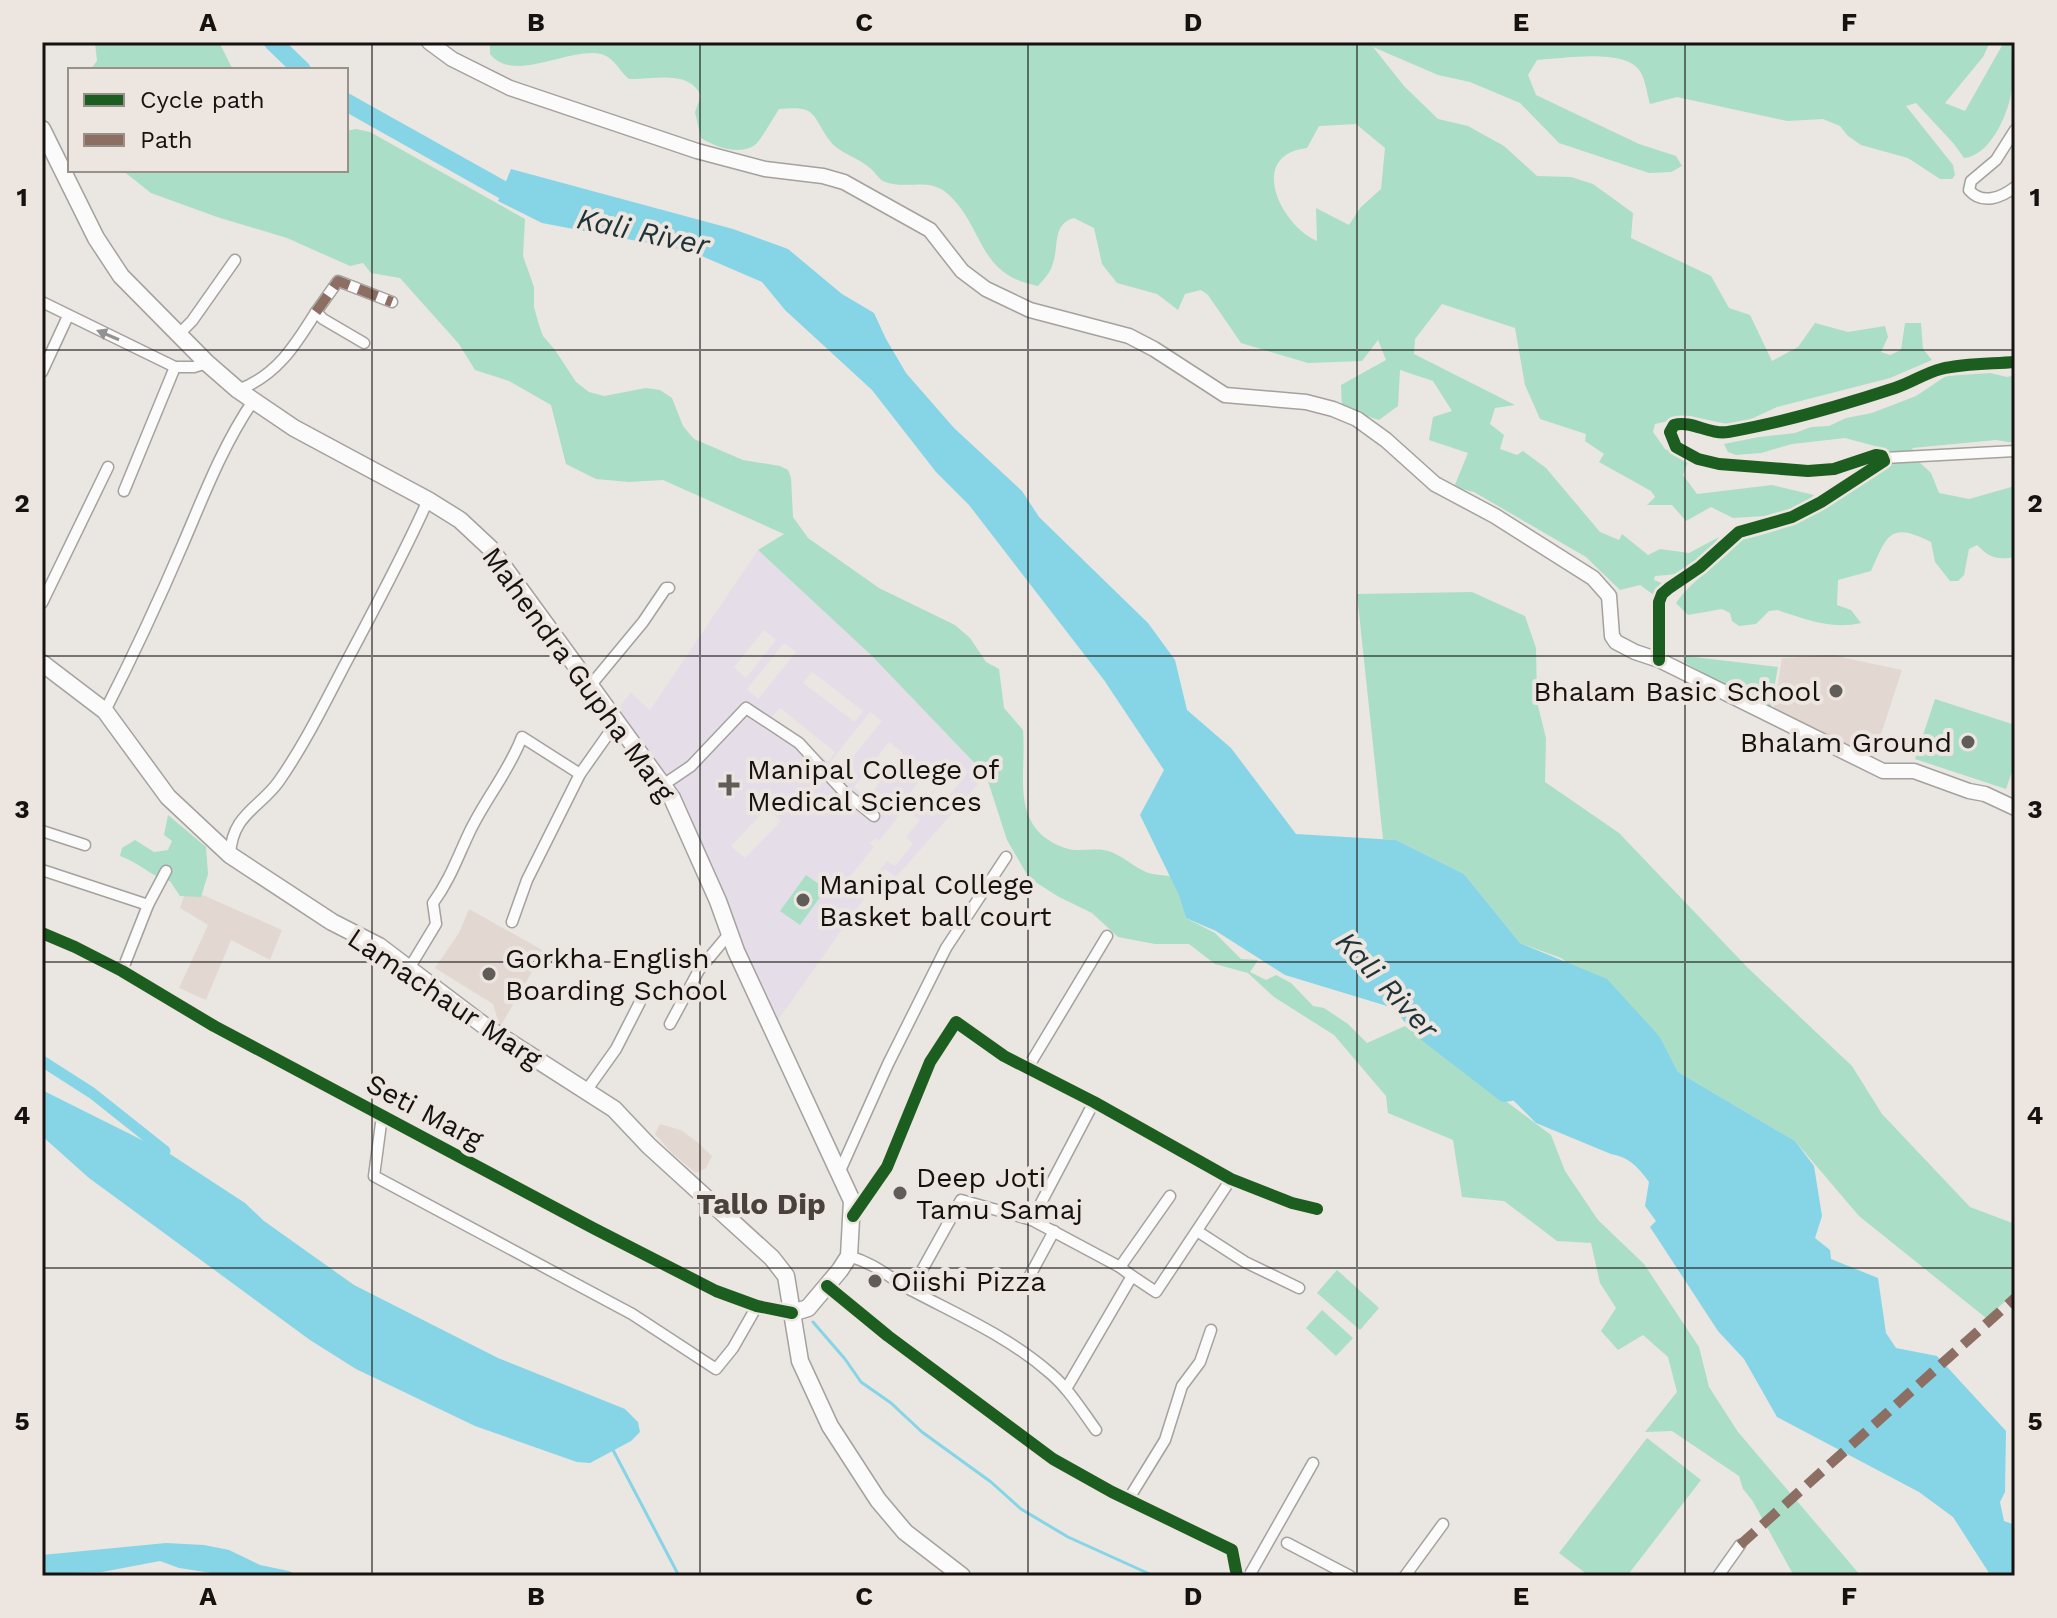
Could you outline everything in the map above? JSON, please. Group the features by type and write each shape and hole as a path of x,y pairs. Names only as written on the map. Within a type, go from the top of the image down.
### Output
{"main road":[{"path":"429,42 452,59 510,88 697,151 765,169 823,176 844,182 930,230 962,271 986,289 1030,310 1109,328 1129,336 1225,395 1306,402 1357,419 1386,440 1435,484 1495,516 1593,578 1609,596 1612,636 1616,642 1659,660 1883,771 1914,771 1985,794 2015,808"},
{"name":"Mahendra Gupha Marg","path":"42,129 96,238 121,276 238,390 294,428 460,520 490,548 663,785 672,798 729,934 852,1201 849,1256"},
{"name":"Lamachaur Marg","path":"42,663 105,711 168,797 230,855 332,922 379,946 486,1027 614,1109 660,1157 772,1258 786,1276 800,1361 830,1426 878,1500 905,1532 962,1576"},
{"path":"792,1313 808,1308 849,1256"}],"street":[{"path":"2015,130 1996,160 1976,176 1969,187 1973,195 1987,199 2015,187"},
{"path":"179,334 192,321 235,260"},
{"path":"238,390 259,382 279,366 338,281 392,302"},
{"path":"42,302 175,367 207,363"},
{"path":"316,312 364,343"},
{"path":"42,372 68,316"},
{"path":"2015,362 1962,365 1939,370 1899,387 1815,413 1729,432 1713,434 1679,424 1670,432 1671,441 1683,453 1719,464 1822,471 1876,455 1884,458 2015,451"},
{"path":"124,491 175,367"},
{"path":"105,711 235,426 253,401"},
{"path":"1659,660 1659,602 1662,594 1700,567 1739,532 1792,517 1881,465 1884,458"},
{"path":"42,603 108,467"},
{"path":"230,855 231,840 248,810 278,782 303,743 401,562 428,500"},
{"path":"590,686 669,588"},
{"path":"663,785 691,766 746,708 799,743 844,792 874,816"},
{"path":"512,922 527,880 580,774 616,723"},
{"path":"410,967 436,924 433,903 455,868 471,830 513,760 522,737 580,774"},
{"path":"42,831 85,845"},
{"path":"839,1173 888,1064 946,948 1006,857"},
{"path":"42,870 148,905"},
{"path":"122,971 148,905 166,871"},
{"name":"Seti Marg","path":"42,933 122,971 214,1026 702,1284 757,1306 792,1313"},
{"path":"670,1024 699,970 729,934"},
{"path":"1027,1069 1107,936"},
{"path":"586,1091 616,1049 640,1002"},
{"path":"853,1216 887,1167 930,1062 956,1022 1004,1056 1094,1102 1231,1179 1292,1203 1317,1209"},
{"path":"1032,1220 1094,1102"},
{"path":"382,1116 374,1176 632,1314 716,1369 733,1348 757,1306"},
{"path":"911,1290 961,1200 1032,1220 1120,1267 1156,1292 1231,1179"},
{"path":"1120,1267 1170,1196"},
{"path":"1027,1281 1054,1231"},
{"path":"1197,1231 1245,1262 1299,1288"},
{"path":"849,1256 871,1262 911,1290 1012,1344 1066,1389 1096,1430"},
{"path":"1066,1389 1132,1276"},
{"path":"827,1286 888,1336 1053,1459 1128,1500 1232,1550 1237,1576"},
{"path":"1128,1500 1165,1440 1182,1386 1200,1362 1211,1330"},
{"path":"1249,1576 1313,1463"},
{"path":"1405,1576 1443,1524"},
{"path":"1287,1543 1350,1576"},
{"path":"1718,1576 1740,1545"}],"shaded area":[{"name":"Manipal College of Medical Sciences","path":"758,550 872,656 986,775 896,877 885,869 778,1020 757,982 702,845 666,780 613,713 631,693 650,710","holes":["764,630 776,640 746,678 734,667","784,643 796,652 758,699 747,689","812,672 863,711 855,722 803,683","780,708 835,752 828,762 772,717","870,712 882,721 839,774 828,765","889,742 903,753 867,798 854,787","956,763 968,772 932,817 921,808","930,767 944,778 919,807 907,797","767,808 781,821 745,858 731,846","905,808 920,820 906,837 913,844 895,866 887,861 862,891 848,879 874,847 870,843 875,838 879,841"]},
{"name":"Bhalam Basic School","path":"1832,655 1902,670 1873,759 1773,713 1782,658"},
{"path":"187,888 282,930 270,960 231,940 206,1000 179,988 208,925 180,908"},
{"name":"Gorkha English Boarding School","path":"469,909 544,951 500,1027 493,1004 435,968 459,933"},
{"path":"660,1124 681,1130 712,1156 706,1168 696,1173 672,1153 655,1134"}],"green space":[{"path":"95,42 219,42 232,68 92,68 97,61"},
{"path":"490,42 1990,42 1983,57 1945,103 1965,111 2004,42 2011,42 2013,81 2001,124 1989,143 1973,156 1964,158 1916,103 1906,106 1953,165 1955,175 1952,179 1940,179 1908,158 1861,145 1840,126 1823,119 1787,121 1677,97 1650,104 1641,73 1623,60 1594,56 1537,60 1528,75 1536,95 1639,144 1676,156 1682,166 1671,172 1649,173 1559,143 1520,103 1470,82 1438,75 1373,47 1404,86 1438,119 1468,126 1504,146 1537,176 1571,177 1593,184 1633,213 1631,238 1711,276 1729,308 1750,315 1772,361 1798,347 1815,323 1848,332 1885,326 1888,337 1881,352 1890,355 1901,350 1905,323 1921,323 1923,349 1932,360 1890,378 1777,407 1736,426 1690,416 1655,424 1653,432 1665,449 1689,459 1683,475 1697,494 1772,485 1814,495 1804,506 1765,516 1733,518 1711,507 1686,521 1672,505 1647,505 1655,497 1651,491 1599,462 1604,454 1585,441 1586,434 1540,419 1525,385 1515,328 1442,304 1415,339 1414,354 1515,405 1495,408 1490,424 1504,435 1500,449 1517,455 1523,451 1546,468 1600,532 1619,540 1622,534 1648,555 1660,549 1689,553 1719,537 1693,567 1655,576 1654,580 1664,584 1654,595 1640,585 1620,590 1586,557 1474,492 1454,487 1468,453 1429,440 1433,417 1452,411 1433,381 1400,370 1398,406 1379,420 1342,408 1341,385 1386,360 1378,340 1362,361 1308,363 1241,343 1208,295 1201,290 1185,294 1178,310 1157,294 1117,283 1102,264 1094,228 1074,218 1059,230 1052,266 1038,286 1018,280 992,261 960,207 948,194 932,186 883,181 865,164 834,145 816,118 807,111 779,109 757,143 744,149 729,149 701,138 695,112 701,96 688,82 670,78 629,79 601,54 588,53 513,66 500,62 490,54","holes":["1356,124 1385,148 1381,189 1360,208 1349,225 1316,208 1317,241 1291,221 1276,191 1274,176 1278,163 1289,153 1307,148 1319,126"]},
{"path":"348,131 370,132 525,219 523,256 534,287 534,307 539,325 543,336 576,382 589,392 604,396 646,388 660,390 672,398 683,426 694,439 743,460 788,470 793,517 808,538 879,588 955,625 970,638 986,662 999,669 1004,708 1023,730 1024,798 1035,827 1047,839 1070,849 1108,851 1146,872 1170,876 1180,895 1186,918 1215,933 1241,959 1258,960 1250,972 1266,980 1276,975 1291,983 1313,1006 1324,1008 1348,1024 1367,1043 1405,1026 1551,1135 1565,1171 1598,1220 1644,1264 1699,1347 1709,1387 1738,1432 1861,1576 1794,1576 1743,1489 1739,1476 1672,1431 1645,1432 1677,1392 1668,1357 1643,1335 1618,1350 1601,1331 1616,1308 1600,1283 1591,1243 1557,1241 1504,1201 1462,1197 1453,1140 1388,1113 1386,1096 1334,1035 1274,997 1248,973 1215,964 1189,944 1155,944 1118,937 1092,913 1029,878 1007,840 986,775 872,656 758,550 784,534 663,480 629,482 596,479 566,464 551,405 509,381 475,370 459,344 400,278 371,273 363,263 350,266 287,238 151,193 125,172 348,172"},
{"path":"1990,373 2007,377 2015,375 2015,443 1996,440 1912,448 1919,462 1931,473 1939,493 1969,499 2015,486 2015,557 1994,557 1977,545 1969,549 1964,575 1958,581 1950,581 1935,562 1931,542 1898,532 1886,540 1871,571 1838,580 1837,605 1851,610 1861,623 1850,625 1818,622 1777,610 1769,611 1756,624 1739,626 1732,621 1730,613 1722,609 1688,615 1676,603 1691,585 1742,539 1763,535 1801,519 1891,464 1886,449 1845,438 1736,455 1728,452 1724,444 1829,426 1916,396 1946,376"},
{"path":"1472,592 1525,616 1536,648 1537,702 1546,738 1545,782 1619,833 1748,968 1852,1066 1882,1114 1970,1207 2015,1224 2015,1293 1986,1318 1859,1216 1795,1141 1678,1072 1660,1037 1561,958 1520,943 1464,874 1396,840 1383,839 1357,594"},
{"path":"1686,656 1778,667 1770,711 1684,662"},
{"name":"Bhalam Ground","path":"1935,699 2015,725 2015,763 2006,789 1915,759"},
{"path":"168,815 206,847 208,874 201,897 180,896 170,881 120,856 122,848 135,840 154,852 168,850 172,841 164,835"},
{"name":"Manipal College Basket ball court","path":"806,875 826,889 800,925 780,911"},
{"path":"1337,1270 1379,1308 1360,1330 1317,1293"},
{"path":"1322,1310 1353,1338 1336,1356 1306,1328"},
{"path":"1647,1438 1701,1480 1627,1576 1589,1576 1559,1553"}],"water":[{"path":"511,169 733,229 788,249 842,294 874,313 906,373 954,428 1022,491 1039,517 1148,623 1175,660 1187,710 1231,748 1296,834 1396,840 1464,874 1520,943 1607,979 1660,1037 1678,1072 1795,1141 1814,1166 1822,1216 1815,1238 1830,1250 1831,1259 1878,1278 1886,1333 1896,1348 1937,1356 2006,1431 2005,1492 2000,1502 2004,1521 2015,1525 2015,1576 1991,1576 1953,1517 1919,1492 1777,1417 1744,1359 1718,1331 1650,1227 1656,1221 1645,1206 1649,1182 1633,1164 1536,1123 1501,1088 1397,1009 1285,975 1216,931 1186,918 1179,895 1140,815 1164,770 1104,680 969,505 936,472 872,390 785,310 762,282 690,251 542,223 498,201"},
{"path":"42,1090 170,1154 245,1203 264,1221 354,1285 498,1358 625,1409 638,1422 640,1432 631,1441 590,1463 577,1462 475,1426 356,1369 310,1340 89,1178 42,1136"},
{"path":"166,1543 229,1550 260,1565 299,1576 231,1576 179,1568 160,1561 102,1572 42,1574 42,1555"}],"waterway":[{"name":"Kali River","path":"273,42 300,68"},
{"name":"Kali River","path":"348,103 521,200"},
{"name":"Kali River","path":"1405,1008 1422,1029 1505,1093 1527,1089"},
{"path":"42,1061 92,1093 165,1151"},
{"path":"813,1322 861,1382 891,1403 922,1432 991,1482 1021,1509 1068,1537 1154,1576"},
{"path":"613,1450 679,1576"}],"marked path":[{"path":"316,312 338,281 392,302"},
{"path":"1740,1545 2015,1298"}],"cycle path":[{"path":"1659,660 1659,602 1662,594 1700,567 1739,532 1792,517 1884,461 1882,456 1876,455 1834,469 1808,471 1719,464 1698,459 1676,447 1670,432 1674,425 1687,424 1728,432 1833,407 1901,386 1941,369 2015,362"},
{"path":"42,933 122,971 214,1026 716,1291 757,1306 792,1313"},
{"path":"853,1216 887,1167 930,1062 956,1022 1004,1056 1094,1102 1231,1179 1292,1203 1317,1209"},
{"path":"827,1286 888,1336 1053,1459 1112,1492 1232,1550 1237,1576"}],"place":[{"name":"Bhalam Basic School","path":"1836,691"},
{"name":"Bhalam Ground","path":"1968,742"},
{"name":"Manipal College of Medical Sciences","path":"729,785"},
{"name":"Manipal College Basket ball court","path":"803,900"},
{"name":"Gorkha English Boarding School","path":"489,974"},
{"name":"Deep Joti Tamu Samaj","path":"900,1193"},
{"name":"Oiishi Pizza","path":"875,1281"}],"district":[{"name":"Tallo Dip","path":"761,1204"}]}
